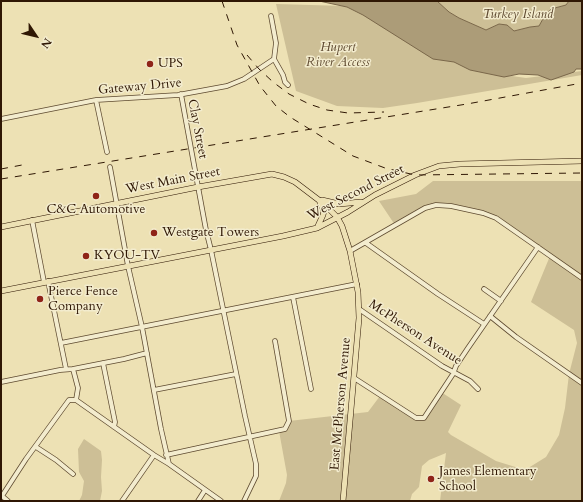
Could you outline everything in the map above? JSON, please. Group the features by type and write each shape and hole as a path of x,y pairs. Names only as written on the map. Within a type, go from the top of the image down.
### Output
{"main road":[{"name":"West Second Street","path":"1,291 317,228 362,202 415,175 439,166 460,164 582,162"},
{"name":"West Main Street","path":"1,227 117,203 272,174 284,177 294,182 317,198 337,217"},
{"path":"317,198 339,204 362,202"},
{"path":"317,198 324,210 317,228"},
{"name":"McPherson Avenue","path":"337,217 350,251 357,284 359,309"},
{"name":"East McPherson Avenue","path":"343,501 359,309"}],"street":[{"path":"271,16 276,44 274,59 283,75 285,82 288,85"},
{"name":"Gateway Drive","path":"1,119 96,100 181,94 226,86 240,81 274,59"},
{"name":"Clay Street","path":"181,94 206,230 256,464 256,476 244,501"},
{"path":"96,100 108,152"},
{"path":"110,166 128,266 142,327 166,455 169,464"},
{"path":"350,251 425,208 436,205 450,206 483,213 496,218 582,278"},
{"path":"32,220 66,369"},
{"path":"366,243 484,324"},
{"path":"354,378 416,418 424,418 484,324 538,247"},
{"path":"61,343 357,284"},
{"path":"484,289 501,301"},
{"path":"293,297 311,389"},
{"name":"McPherson Avenue","path":"359,309 442,366 470,380 478,388"},
{"path":"490,316 511,333 582,383"},
{"path":"166,455 285,429 289,421 275,340"},
{"path":"1,382 66,369 73,369 147,353"},
{"path":"103,363 114,427"},
{"path":"73,369 78,388 76,400"},
{"path":"154,390 236,374"},
{"path":"8,501 1,496 69,400 76,400 221,501"},
{"path":"36,447 56,460 73,474"},
{"path":"122,501 154,455"},
{"path":"198,501 205,490"}],"green space":[{"name":"Turkey Island","path":"437,1 569,1 566,5 551,9 539,26 514,31 507,25 499,24 486,30 459,18 449,12"},
{"name":"Hupert River Access","path":"276,4 345,6 491,73 526,78 582,71 582,75 383,108 337,106 296,91"},
{"path":"433,181 582,181 582,501 440,501 446,453 429,460 422,466 419,487 412,494 410,501 279,501 286,483 287,475 279,431 285,429 289,421 368,412 380,396 422,419 441,392 461,405 448,432 451,435 496,461 525,470 546,457 559,435 565,408 569,374 577,343 574,330 531,302 550,256 520,234 483,213 436,205 425,208 395,225 379,201 416,194"},
{"path":"84,439 101,451 102,491 100,501 79,501 82,495 84,481 79,472 78,449"}],"shaded area":[{"path":"319,1 437,1 449,12 459,18 486,30 499,24 507,25 514,31 539,26 551,9 566,5 569,1 582,1 582,69 576,69 574,72 551,80 538,75 519,74 504,77 470,70 454,62 433,59 363,15 347,7"}],"railway":[{"path":"222,1 237,45 260,86 276,106 290,117 353,156 385,168 415,175 582,173"},
{"path":"247,55 273,82 289,94 309,104 327,110 348,113 384,112"},
{"path":"1,179 467,104 582,83"},
{"path":"1,169 22,165"}],"place":[{"name":"UPS","path":"150,64"},
{"name":"C&C Automotive","path":"96,196"},
{"name":"Westgate Towers","path":"154,233"},
{"name":"KYOU-TV","path":"86,256"},
{"name":"Pierce Fence Company","path":"40,299"},
{"name":"James Elementary School","path":"431,479"}]}
